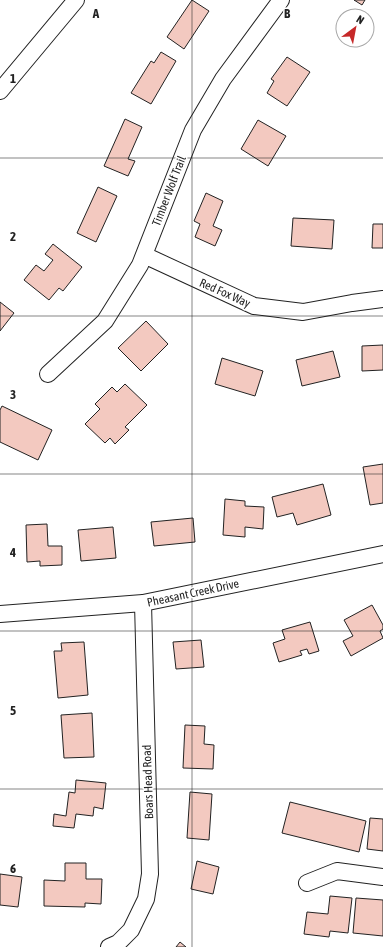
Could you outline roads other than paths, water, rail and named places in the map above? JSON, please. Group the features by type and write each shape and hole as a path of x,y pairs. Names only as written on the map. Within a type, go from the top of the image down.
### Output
{"street":[{"path":"0,91 76,0"},
{"name":"Timber Wolf Trail","path":"48,374 105,321 140,265 192,130 223,79 282,0"},
{"name":"Red Fox Way","path":"144,255 254,306 303,312 383,299"},
{"name":"Pheasant Creek Drive","path":"0,614 143,603 383,554"},
{"name":"Boars Head Road","path":"109,947 118,943 131,930 146,899 150,874 143,603"},
{"path":"307,883 338,871 383,876"}]}
